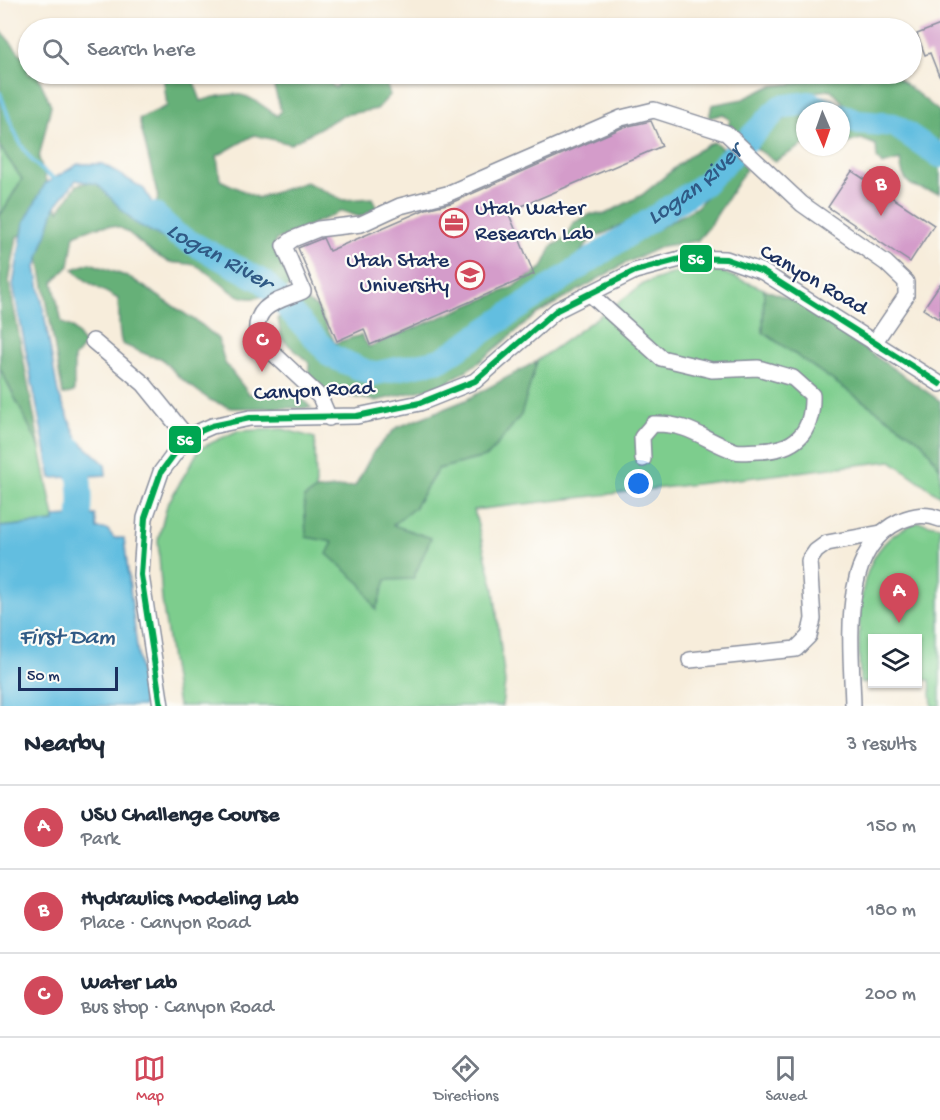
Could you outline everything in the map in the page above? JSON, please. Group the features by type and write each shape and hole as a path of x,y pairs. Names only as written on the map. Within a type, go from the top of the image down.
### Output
{"street":[{"path":"329,418 320,397 256,338 255,322 263,308 303,291 284,246 293,239 318,229 361,224 400,206 447,194 621,118 645,110 674,115 726,134 802,204 886,264 906,282 906,296 874,343"},
{"name":"Canyon Road","path":"160,706 141,575 145,518 160,472 187,438 212,426 250,418 357,416 420,404 475,381 557,309 635,271 684,258 726,259 763,272 940,384"},
{"path":"589,293 661,358 712,370 758,368 793,378 812,395 813,416 800,438 774,450 736,452 675,423 653,424 642,436 643,459"},
{"path":"93,341 144,384 187,438"},
{"path":"690,660 796,649 809,636 813,618 809,561 816,551 827,543 880,533 908,518 932,515 940,519"},
{"path":"853,706 852,596 862,566 880,533"}],"green space":[{"path":"0,30 18,51 18,84 42,84 51,105 39,158 52,201 59,211 77,185 98,180 152,221 158,197 139,119 167,106 164,84 195,84 201,101 225,95 242,95 277,116 281,111 274,87 277,84 331,84 335,88 338,84 386,84 390,95 377,109 343,115 291,144 254,135 217,156 220,180 258,198 306,182 343,200 372,198 377,208 360,217 342,211 276,240 273,248 292,286 260,297 249,298 233,292 195,265 167,261 117,227 93,228 74,235 69,266 53,282 62,323 72,327 85,345 74,358 74,392 63,395 35,234 17,236 9,282 40,448 0,368 0,216 22,179 0,147"},
{"path":"788,84 905,84 940,112 940,193 917,188 907,182 900,160 882,165 877,158 876,145 861,139 850,142 850,122 871,130 880,128 878,117 850,107 850,102 842,102 831,90 779,99 761,111 739,134 728,127 730,120 723,114 709,118 712,105 743,99 771,86"},
{"path":"796,115 796,149 775,161 757,149 756,142"},
{"path":"714,142 721,147 723,157 705,178 663,204 589,241 570,267 510,304 491,322 498,328 578,273 697,207 732,166 741,163 746,169 709,227 697,241 663,246 624,264 537,314 478,363 443,385 376,401 327,392 308,381 309,363 281,338 278,318 306,301 317,307 335,343 361,335 369,347 513,287 542,268 552,246 565,239 573,223 591,214 605,214 642,195 693,153"},
{"path":"0,147 22,179 0,216"},
{"path":"90,263 131,278 202,325 218,339 225,363 249,394 299,395 311,408 231,408 210,400 179,377 161,358 150,356 122,344 118,299 88,282 73,269"},
{"path":"680,271 719,271 764,289 763,332 922,442 940,468 940,496 891,461 474,510 494,589 505,683 502,706 178,706 162,600 158,540 167,505 200,448 237,431 283,429 315,438 316,490 304,498 333,542 328,554 392,526 414,508 438,469 488,456 521,415 537,361 645,283"},
{"path":"764,289 795,301 940,401 940,468 922,442 763,332"},
{"path":"537,361 521,415 488,456 438,469 414,508 393,525 431,538 413,579 386,580 376,610 361,584 327,554 333,542 306,537 304,498 316,490 355,486 374,451 396,428 466,400"},
{"path":"0,368 40,448 55,522 0,527"},
{"path":"919,522 940,526 940,706 932,706 930,680 922,680 922,634 868,634 868,682 860,683 859,636 863,589 869,567 880,548 896,533"}],"water":[{"path":"78,164 103,164 144,189 155,208 193,254 135,223 97,184 76,180 55,207 36,267 58,393 78,440 105,464 106,475 51,478 13,285 24,223 45,184"},
{"name":"First Dam","path":"95,515 97,529 107,529 114,538 124,538 144,706 0,706 0,527 54,522 54,517"}],"building":[{"path":"940,25 940,76 930,53 925,55 922,47 922,32"},
{"name":"Utah Water Research Lab","path":"651,121 662,146 508,212 534,274 370,345 364,329 337,341 298,248 323,238 329,251 426,209 451,203 624,127"},
{"path":"852,171 934,225 910,262 828,207"},
{"path":"940,284 940,320 923,309"}],"waterway":[{"path":"0,93 14,131 27,154 46,173 57,180"},
{"name":"Logan River","path":"154,214 177,235 264,282 331,356 372,374 441,360 704,184 780,107 796,105"},
{"name":"Logan River","path":"850,119 858,122 894,125 940,156"},
{"name":"Logan River","path":"70,447 80,484 76,548"}],"transit line":[{"name":"56","path":"161,706 141,575 145,518 161,472 187,437 212,426 250,418 357,416 420,403 475,381 557,310 635,271 684,258 726,259 763,272 940,384"}],"place":[{"name":"Hydraulics Modeling Lab","path":"881,216"},
{"name":"Utah Water Research Lab","path":"454,223"},
{"name":"Utah State University","path":"470,275"},
{"name":"Water Lab","path":"262,372"},
{"name":"USU Challenge Course","path":"899,623"}]}
